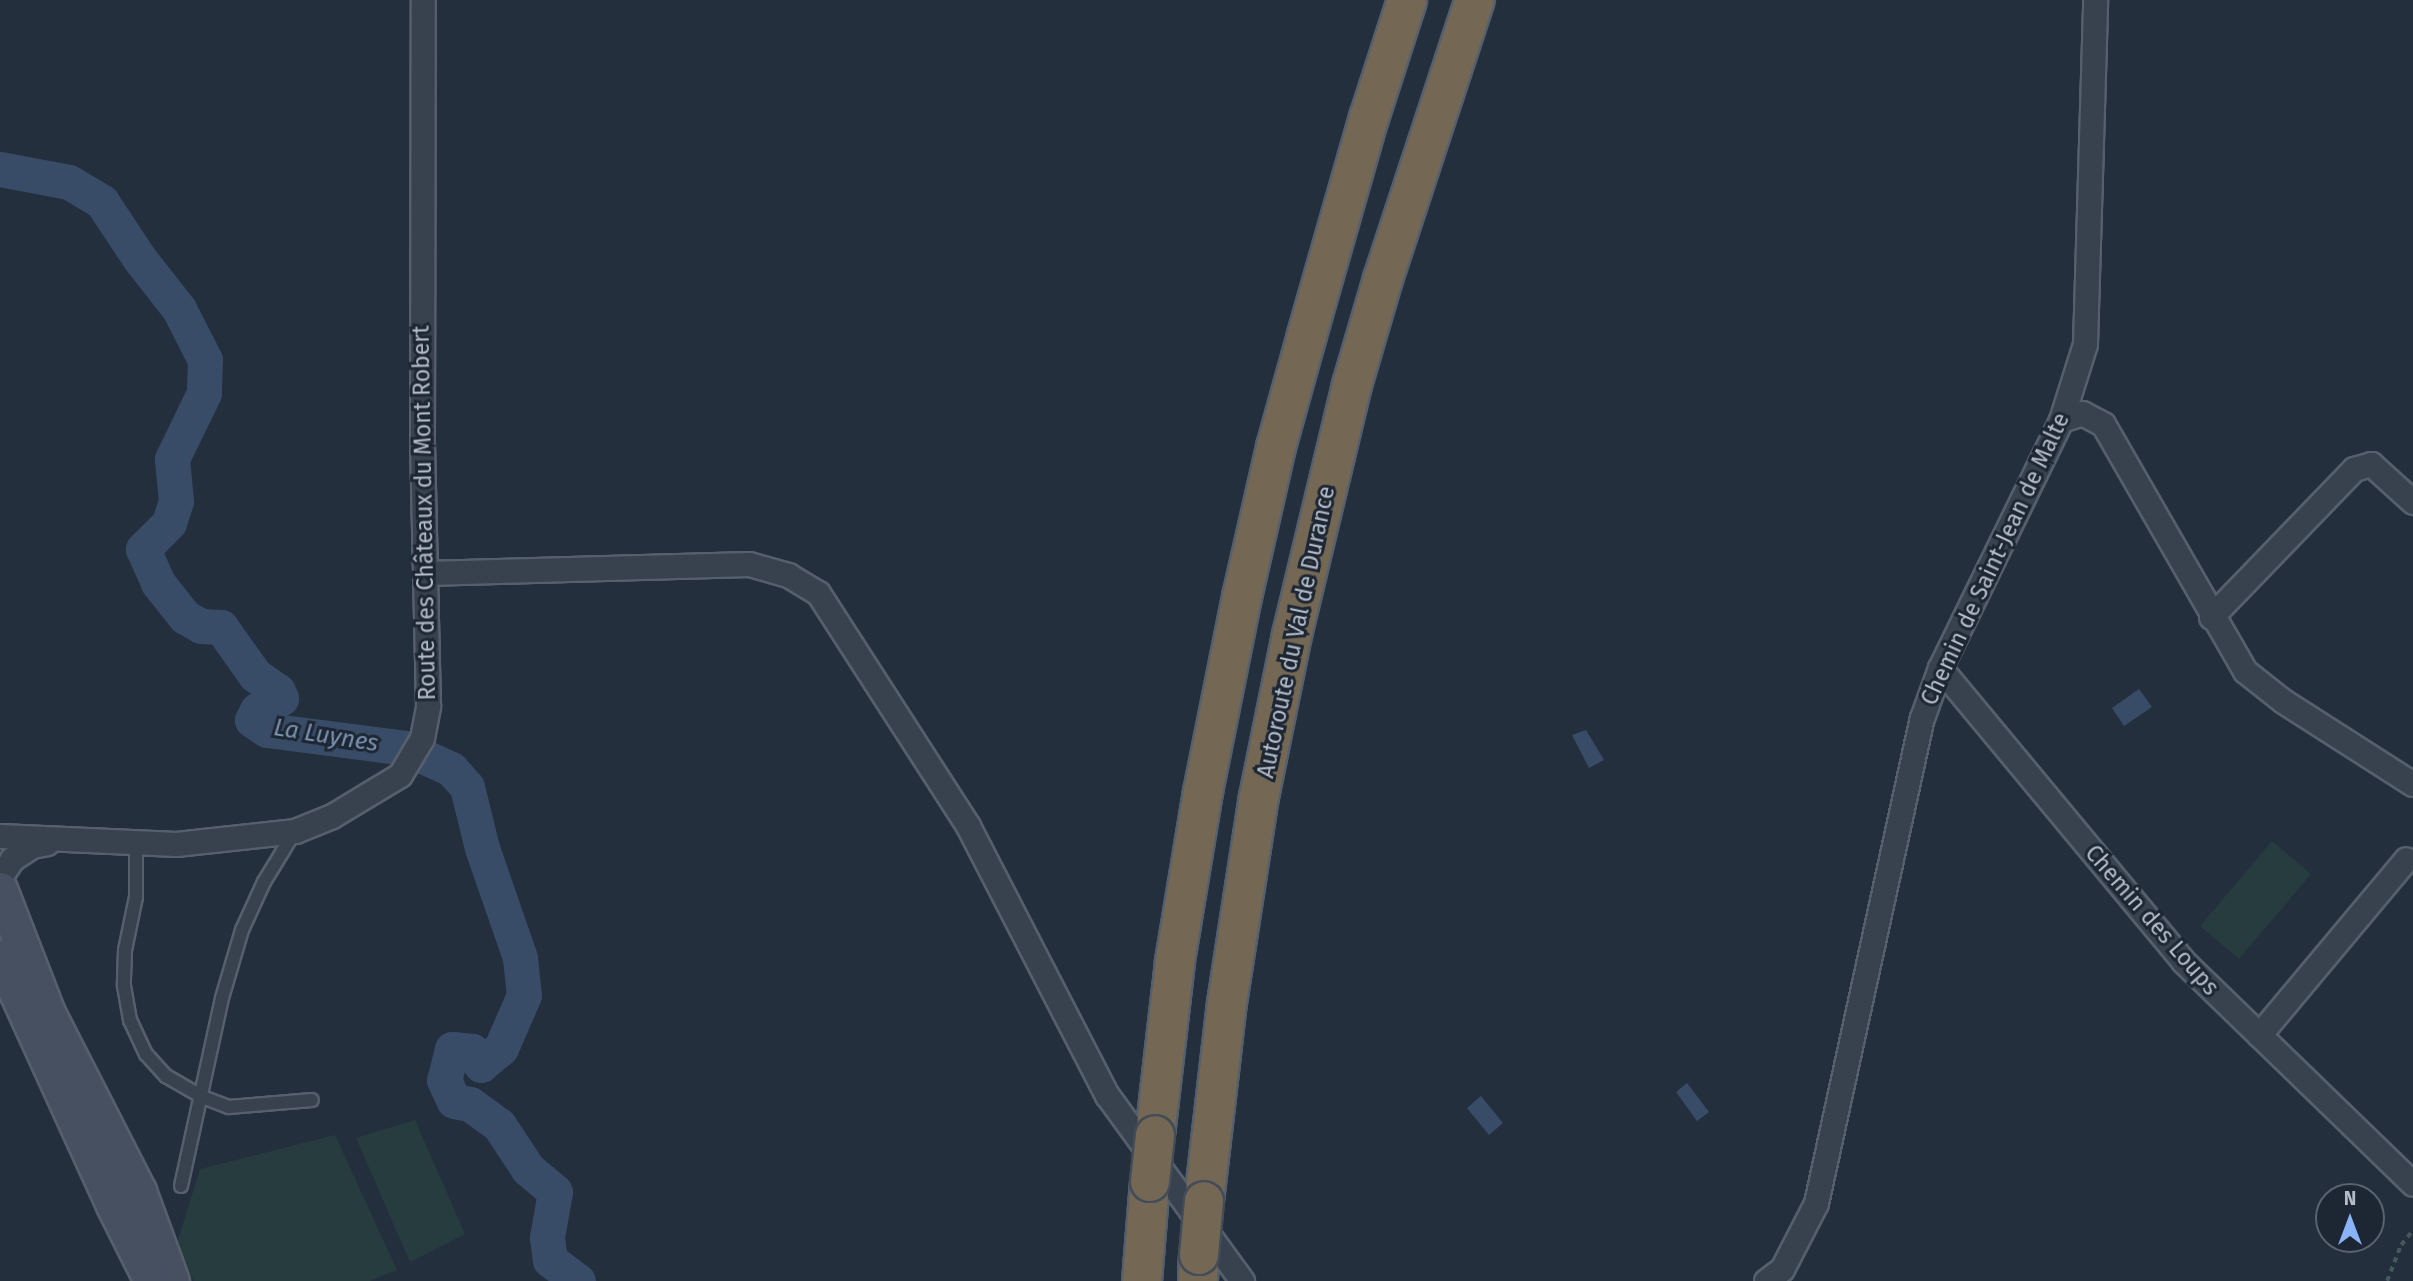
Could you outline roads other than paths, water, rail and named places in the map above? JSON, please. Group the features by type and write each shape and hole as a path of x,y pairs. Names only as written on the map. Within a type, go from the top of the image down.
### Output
{"highway":[{"path":"1142,1281 1150,1182 1175,961 1203,792 1242,597 1303,348 1368,118 1407,0"},
{"name":"Autoroute du Val de Durance","path":"1198,1268 1232,975 1259,797 1292,635 1352,385 1414,177 1475,1"}],"main road":[{"path":"0,889 48,1013 139,1191 172,1281"},
{"path":"0,957 108,1195 151,1281"}],"street":[{"name":"Route des Châteaux du Mont Robert","path":"0,836 57,841 176,844 295,831 332,816 400,775 422,738 428,706 422,417 423,0"},
{"name":"Chemin de Saint-Jean de Malte","path":"1781,1277 1816,1203 1922,718 1940,668 2061,420 2085,344 2095,0"},
{"path":"2061,420 2082,413 2103,424 2211,617 2245,671 2283,701 2413,784"},
{"path":"2211,617 2354,469 2371,464 2413,502"},
{"path":"426,573 749,564 788,575 818,593 968,826 1107,1095 1242,1281"},
{"name":"Chemin des Loups","path":"1940,668 2183,961 2413,1184"},
{"path":"0,877 12,859 32,846 57,841"},
{"path":"2259,1035 2406,859"}],"lane":[{"path":"181,1186 200,1096 242,930 264,882 295,831"},
{"path":"136,844 136,897 129,922 124,986 130,1020 146,1054 166,1076 200,1096 229,1107 312,1100"}],"water":[{"path":"2139,689 2152,707 2124,726 2112,708"},
{"path":"1586,730 1604,760 1589,768 1572,735"},
{"path":"1687,1083 1709,1112 1697,1121 1676,1092"},
{"path":"1481,1096 1503,1123 1489,1135 1467,1108"}],"waterway":[{"name":"La Luynes","path":"0,169 69,182 102,202 139,258 179,309 205,360 204,393 172,459 176,501 169,523 143,549 158,583 185,617 201,626 221,627 255,675 278,691 281,698 257,710 252,720 267,730 405,748 451,769 467,787 482,848 520,958 524,995 501,1048 481,1065 472,1051 452,1049 444,1080 454,1101 470,1104 499,1125 528,1169 555,1192 547,1237 550,1260 578,1281"}]}
